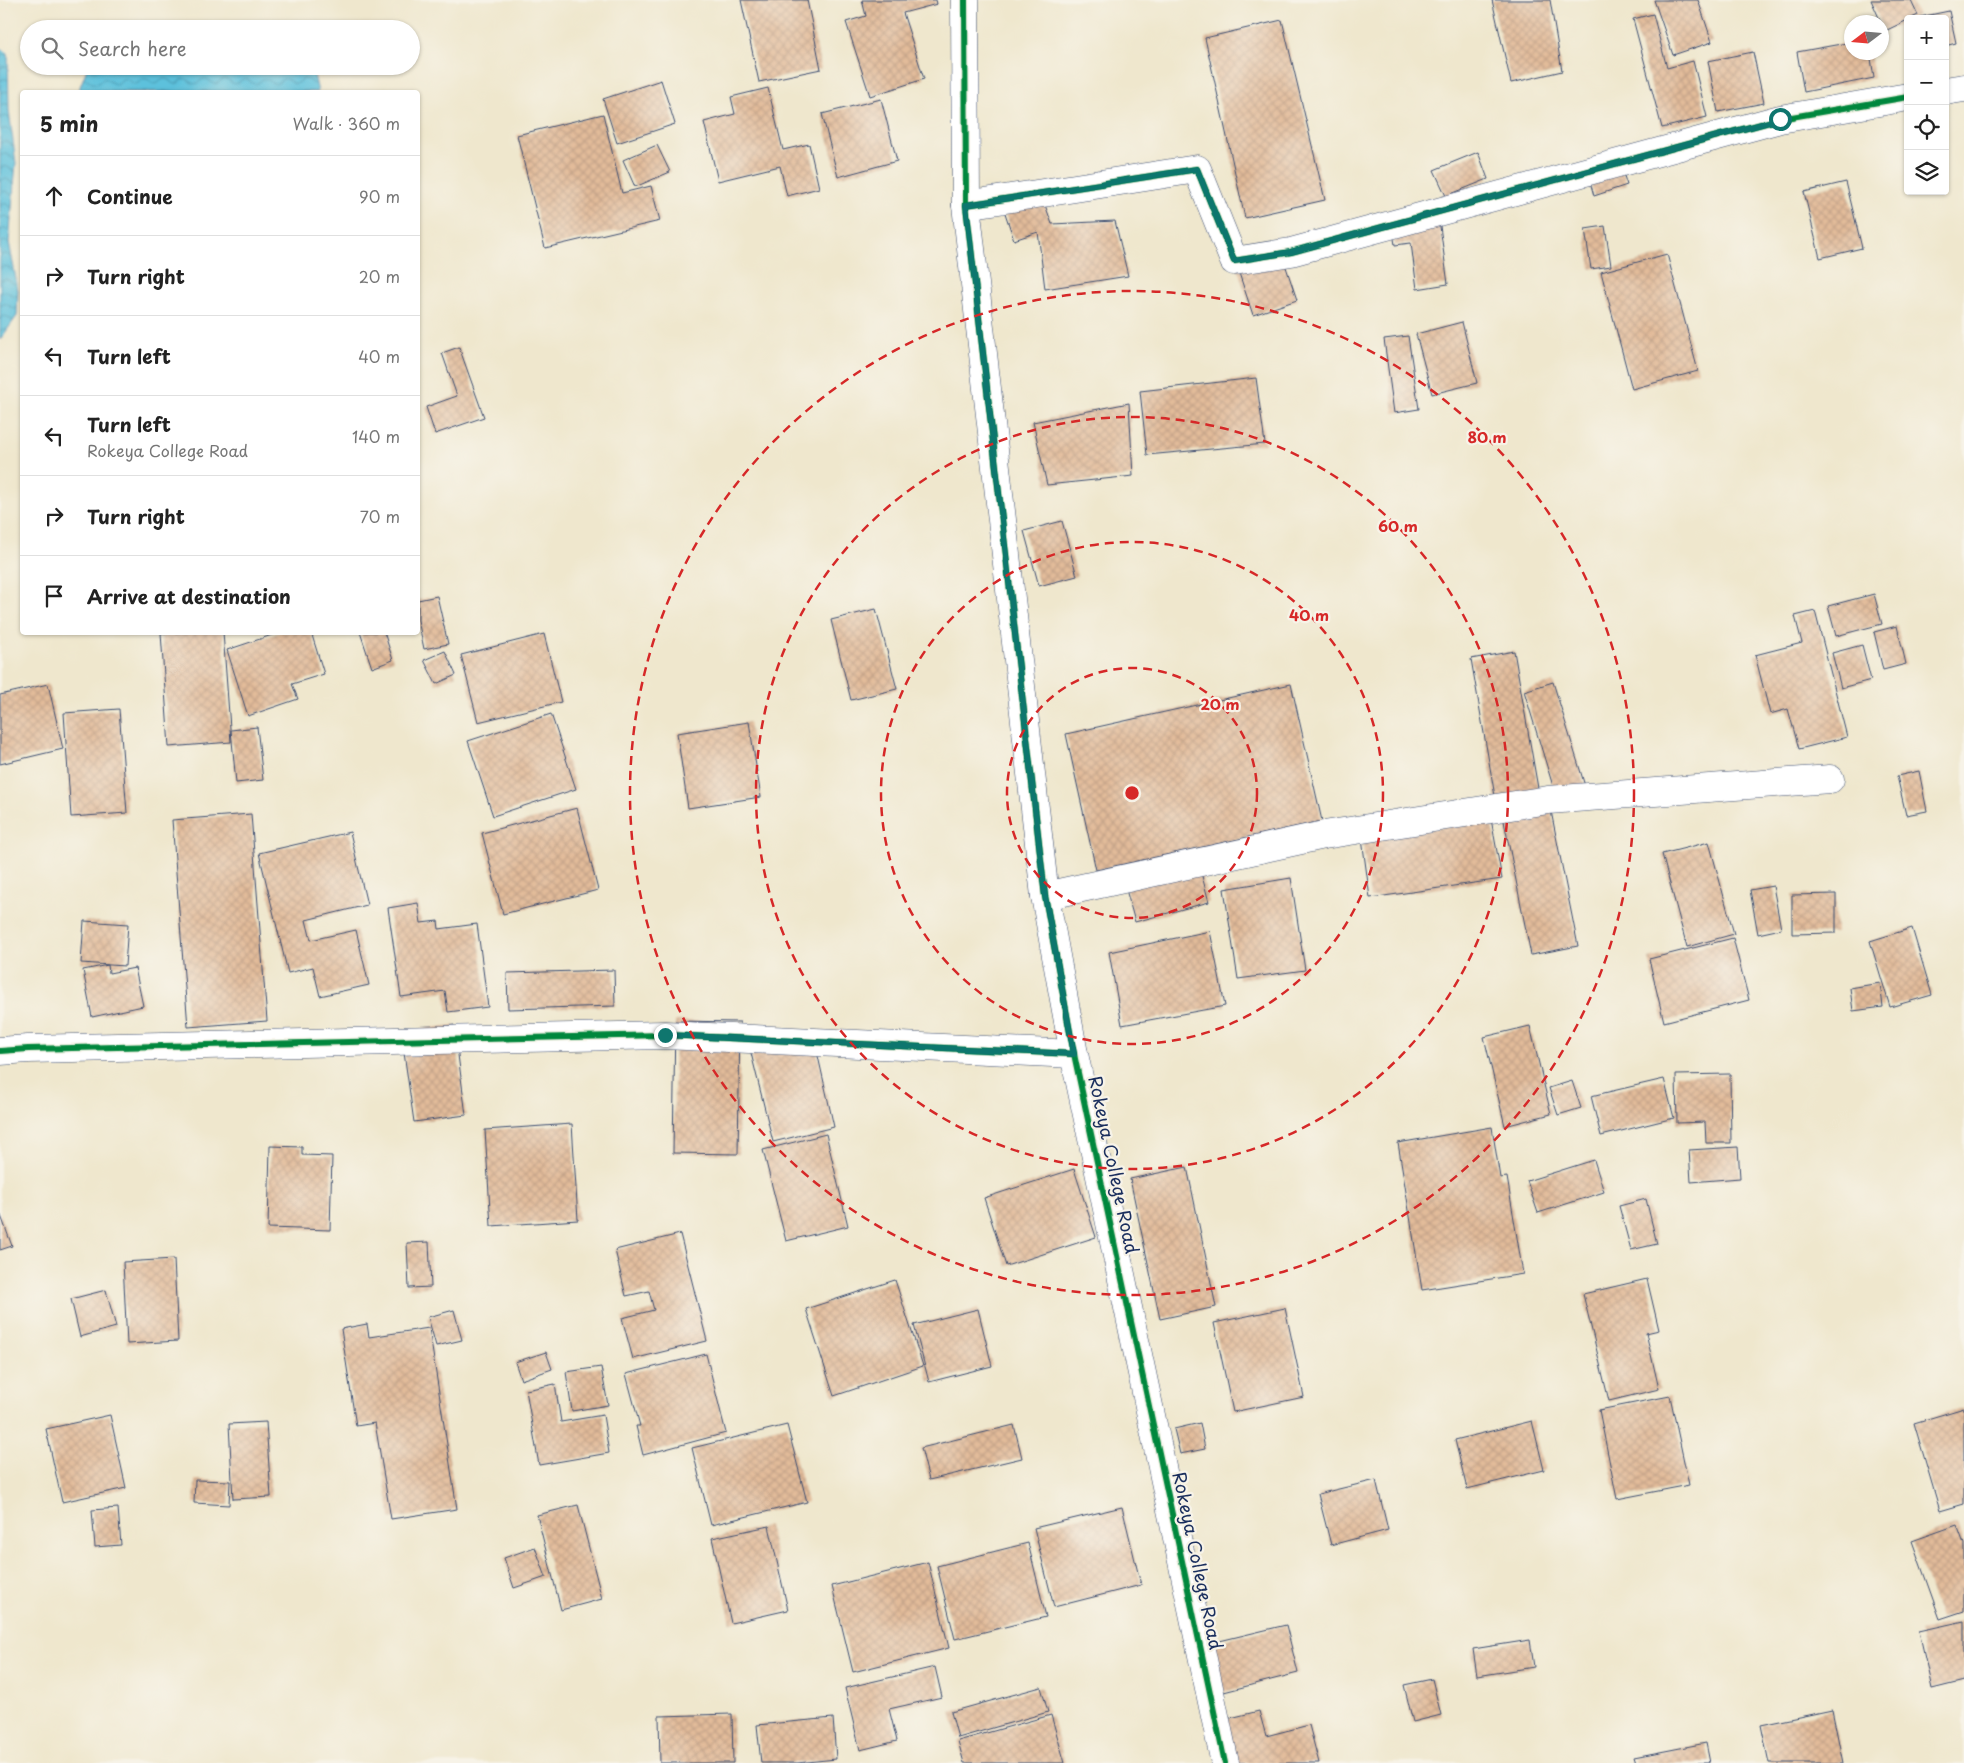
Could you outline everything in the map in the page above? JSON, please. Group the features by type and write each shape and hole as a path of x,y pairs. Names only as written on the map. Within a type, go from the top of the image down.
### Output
{"street":[{"name":"Rokeya College Road","path":"965,0 966,205 1045,896 1074,1054 1225,1763"},
{"path":"1949,90 1964,88"},
{"path":"966,205 1197,169 1234,261 1291,252 1780,119 1904,98"},
{"path":"1045,896 1324,835 1548,800 1830,779"},
{"path":"0,1052 38,1049 665,1035 1074,1054"}],"water":[{"path":"0,48 8,53 9,111 16,163 9,242 18,290 17,316 0,340"},
{"path":"85,75 314,75 318,90 79,90"}],"building":[{"path":"741,0 807,0 821,69 759,82"},
{"path":"862,0 936,0 937,4 903,13 924,79 870,96 846,22 866,16"},
{"path":"1492,0 1550,0 1562,71 1511,83"},
{"path":"1654,0 1698,0 1712,42 1673,55"},
{"path":"1871,0 1911,0 1918,15 1904,15 1904,22 1889,29 1889,15 1878,15"},
{"path":"1949,11 1956,43 1949,45 1949,15 1930,15"},
{"path":"1653,14 1667,68 1693,61 1707,117 1662,128 1633,19"},
{"path":"1282,20 1325,200 1245,218 1205,38"},
{"path":"1844,43 1844,60 1871,60 1874,78 1804,92 1797,52"},
{"path":"1753,52 1764,103 1718,112 1708,61"},
{"path":"661,80 675,124 617,143 603,99"},
{"path":"768,88 783,150 809,144 819,188 787,196 780,166 718,181 704,122 735,114 731,97"},
{"path":"881,99 897,161 838,177 822,114"},
{"path":"603,114 622,193 651,186 660,221 545,248 517,135"},
{"path":"657,145 670,172 635,187 623,160"},
{"path":"1478,152 1488,179 1446,196 1434,170"},
{"path":"1621,167 1627,185 1594,196 1589,178"},
{"path":"1846,182 1862,248 1820,258 1804,192"},
{"path":"1041,194 1052,224 1115,221 1128,276 1045,289 1038,232 1014,240 1003,207"},
{"path":"1438,212 1448,284 1417,289 1411,243 1395,245 1391,219"},
{"path":"1605,226 1611,266 1591,269 1585,229"},
{"path":"1667,254 1698,371 1632,389 1601,272"},
{"path":"1282,255 1297,300 1253,315 1238,270"},
{"path":"1462,322 1477,383 1432,394 1416,334"},
{"path":"1408,336 1419,409 1394,413 1384,339"},
{"path":"459,347 484,417 435,434 426,407 457,396 442,353"},
{"path":"1256,378 1265,444 1147,455 1140,391"},
{"path":"1129,403 1133,476 1047,485 1033,422"},
{"path":"1062,521 1077,576 1039,586 1024,531"},
{"path":"1874,594 1882,624 1836,636 1828,606"},
{"path":"437,596 448,644 424,649 420,630 420,600"},
{"path":"876,609 897,689 851,700 831,620"},
{"path":"1815,611 1847,737 1799,749 1788,709 1770,714 1755,655 1802,643 1795,616"},
{"path":"1897,626 1906,664 1883,670 1874,632"},
{"path":"544,634 561,702 478,722 461,655"},
{"path":"161,635 223,635 231,742 169,747"},
{"path":"272,635 312,635 324,674 292,684 298,699 248,716 227,650"},
{"path":"361,635 385,635 393,660 372,668"},
{"path":"1862,645 1871,680 1841,688 1832,653"},
{"path":"445,651 456,675 436,684 424,660"},
{"path":"1514,651 1539,794 1496,802 1471,659"},
{"path":"1553,682 1585,786 1556,796 1524,691"},
{"path":"48,684 63,749 0,764 0,695"},
{"path":"1291,684 1322,821 1096,870 1066,734"},
{"path":"119,709 127,813 71,817 64,713"},
{"path":"551,714 576,789 493,816 468,741"},
{"path":"749,722 761,797 688,808 677,733"},
{"path":"257,727 263,780 236,783 231,730"},
{"path":"1919,771 1927,811 1906,815 1897,776"},
{"path":"1550,806 1578,946 1531,955 1503,816"},
{"path":"577,808 598,890 503,914 482,833"},
{"path":"251,814 267,1021 188,1027 172,820"},
{"path":"1491,819 1502,879 1370,898 1362,839"},
{"path":"350,832 367,905 306,920 311,940 356,930 369,985 320,996 313,967 288,973 259,853"},
{"path":"1709,842 1734,934 1687,947 1662,854"},
{"path":"1196,854 1209,902 1135,922 1122,875"},
{"path":"1291,878 1305,970 1238,979 1224,889"},
{"path":"1773,886 1781,929 1758,934 1750,890"},
{"path":"1836,894 1836,933 1792,934 1792,895"},
{"path":"418,903 421,923 438,921 439,929 477,924 488,1007 448,1012 445,991 401,997 388,908"},
{"path":"84,921 128,924 125,966 81,963"},
{"path":"1912,928 1932,995 1890,1007 1870,941"},
{"path":"1210,931 1225,1006 1122,1025 1109,952"},
{"path":"1733,938 1749,1000 1664,1022 1649,959"},
{"path":"108,965 109,973 135,968 143,1006 92,1017 83,970"},
{"path":"614,970 615,1006 508,1009 507,973"},
{"path":"1880,983 1883,1007 1853,1011 1850,988"},
{"path":"675,1021 740,1022 738,1154 673,1153"},
{"path":"454,1025 466,1115 414,1122 401,1032"},
{"path":"1530,1026 1551,1114 1505,1126 1484,1037"},
{"path":"813,1034 834,1127 773,1142 750,1049"},
{"path":"1730,1074 1731,1143 1706,1143 1705,1122 1677,1123 1676,1075"},
{"path":"1664,1079 1674,1118 1601,1136 1591,1096"},
{"path":"1572,1081 1581,1108 1558,1115 1549,1088"},
{"path":"572,1124 578,1220 491,1226 485,1130"},
{"path":"1492,1127 1500,1178 1507,1177 1523,1274 1422,1290 1398,1143"},
{"path":"826,1134 848,1226 786,1241 763,1150"},
{"path":"270,1146 302,1147 302,1155 332,1156 330,1230 268,1228"},
{"path":"1738,1147 1740,1178 1691,1182 1689,1150"},
{"path":"1594,1160 1604,1192 1538,1213 1527,1181"},
{"path":"1187,1167 1216,1307 1160,1319 1130,1179"},
{"path":"1074,1169 1096,1237 1006,1266 984,1198"},
{"path":"1646,1199 1657,1244 1631,1250 1619,1206"},
{"path":"0,1213 12,1246 0,1250"},
{"path":"680,1234 707,1341 633,1359 622,1318 654,1310 649,1291 626,1296 615,1250"},
{"path":"429,1242 431,1287 409,1288 407,1243"},
{"path":"174,1259 178,1341 127,1344 123,1262"},
{"path":"1647,1279 1659,1330 1646,1333 1659,1389 1609,1401 1583,1294"},
{"path":"895,1280 923,1366 834,1396 806,1309"},
{"path":"106,1290 116,1327 80,1337 71,1299"},
{"path":"1285,1308 1304,1397 1233,1412 1214,1323"},
{"path":"978,1309 992,1366 929,1382 914,1325"},
{"path":"454,1310 462,1340 436,1346 428,1317"},
{"path":"367,1324 369,1337 429,1328 457,1509 391,1519 375,1423 356,1426 341,1329"},
{"path":"546,1352 552,1369 521,1380 515,1362"},
{"path":"706,1354 726,1433 643,1455 636,1426 640,1426 626,1374"},
{"path":"601,1367 608,1405 572,1411 566,1372"},
{"path":"555,1384 561,1422 603,1415 609,1453 539,1465 526,1390"},
{"path":"1670,1396 1689,1485 1617,1499 1599,1410"},
{"path":"1964,1408 1964,1504 1940,1511 1914,1423"},
{"path":"110,1415 126,1488 62,1502 46,1429"},
{"path":"1532,1421 1544,1470 1467,1489 1455,1440"},
{"path":"266,1422 271,1497 233,1499 229,1424"},
{"path":"1200,1423 1205,1449 1180,1454 1174,1429"},
{"path":"787,1425 807,1502 711,1525 692,1448"},
{"path":"1014,1425 1022,1458 929,1480 921,1448"},
{"path":"195,1480 230,1481 229,1505 194,1503"},
{"path":"1376,1480 1388,1530 1331,1545 1318,1494"},
{"path":"578,1505 602,1599 561,1610 537,1515"},
{"path":"1122,1507 1141,1585 1054,1607 1034,1528"},
{"path":"118,1508 121,1545 95,1547 92,1510"},
{"path":"1957,1525 1964,1544 1964,1611 1940,1619 1912,1541"},
{"path":"769,1526 788,1610 731,1623 712,1538"},
{"path":"1028,1543 1046,1617 955,1639 937,1566"},
{"path":"535,1547 546,1577 514,1588 504,1558"},
{"path":"928,1562 949,1648 853,1672 832,1586"},
{"path":"1964,1621 1964,1681 1932,1689 1919,1631"},
{"path":"1286,1625 1298,1673 1216,1694 1203,1645"},
{"path":"1530,1640 1534,1667 1477,1676 1473,1649"},
{"path":"935,1667 942,1697 889,1709 897,1741 860,1750 845,1688"},
{"path":"1432,1679 1441,1715 1413,1722 1404,1685"},
{"path":"1041,1687 1048,1712 958,1738 951,1712"},
{"path":"1832,1710 1843,1763 1769,1763 1761,1725"},
{"path":"1259,1711 1266,1736 1309,1725 1319,1763 1220,1763 1210,1723"},
{"path":"732,1714 733,1763 660,1763 659,1716"},
{"path":"1051,1715 1065,1763 964,1763 958,1741"},
{"path":"833,1718 836,1759 797,1763 761,1763 757,1725"},
{"path":"1706,1743 1710,1763 1636,1763 1634,1757"}],"cycle path":[{"path":"965,0 966,205 1045,896 1074,1054 1225,1763"},
{"path":"966,205 1197,169 1234,261 1291,252 1780,119 1904,98"},
{"path":"0,1051 665,1035 1074,1054"}],"route":[{"path":"665,1035 1074,1054 1045,896 966,205 1197,169 1234,261 1291,252 1780,119"}]}
